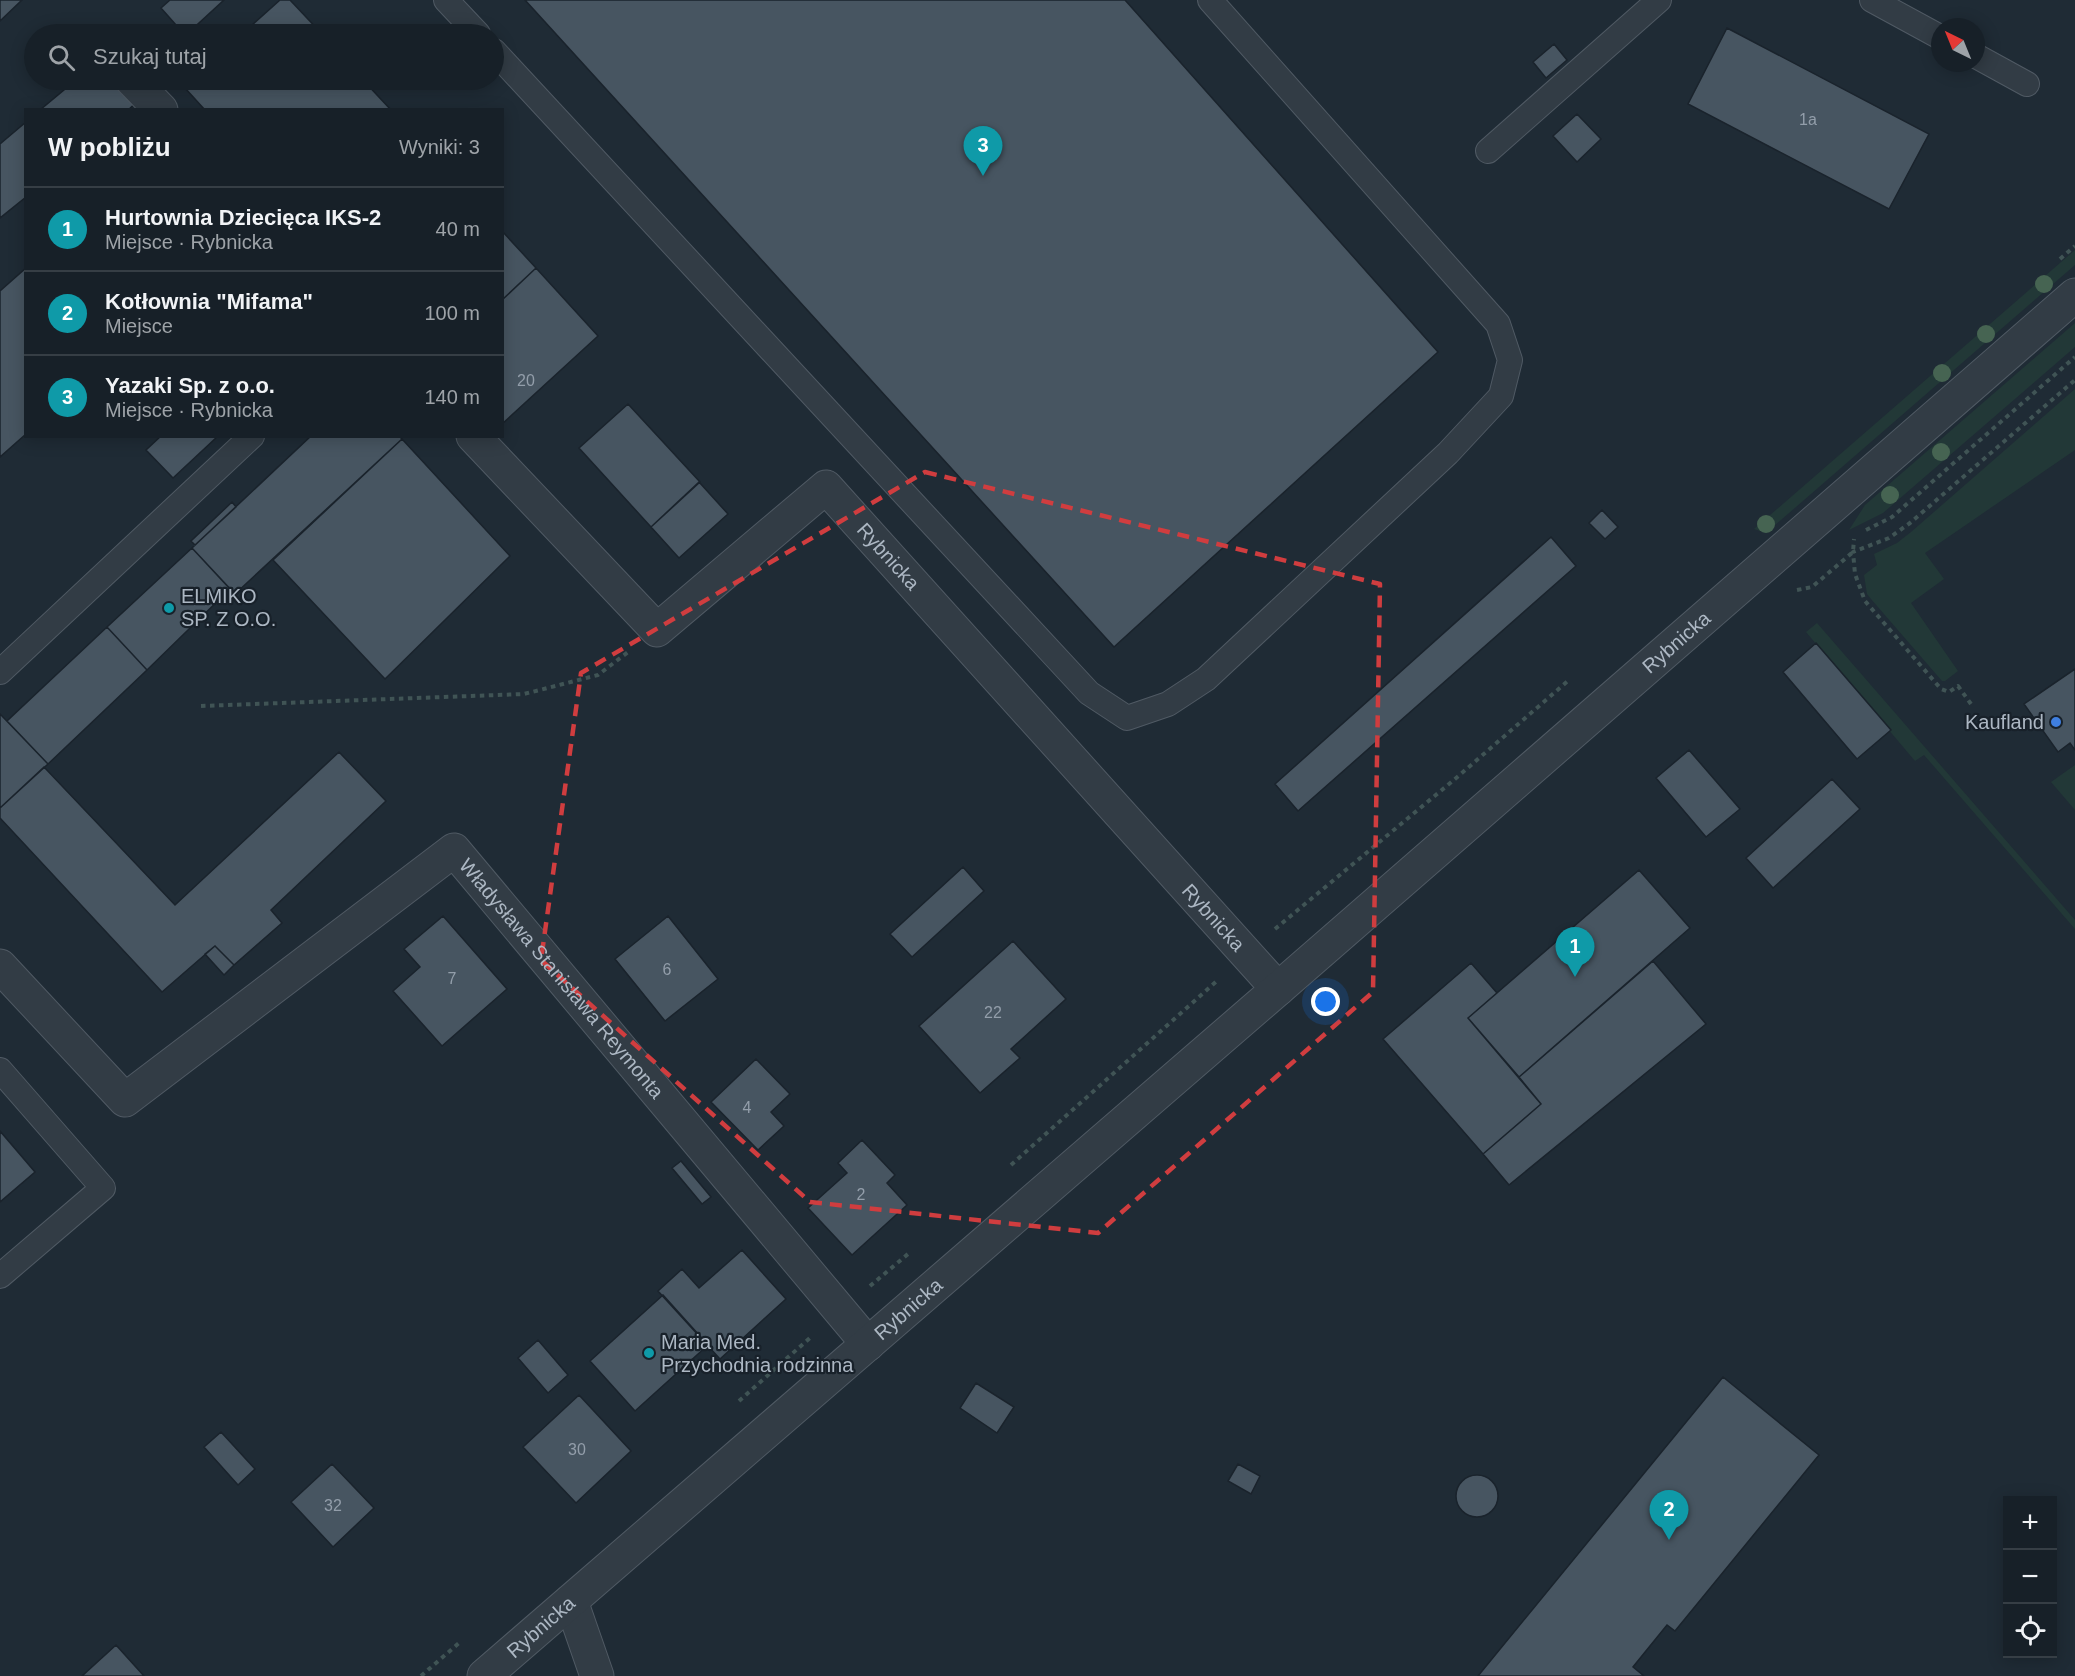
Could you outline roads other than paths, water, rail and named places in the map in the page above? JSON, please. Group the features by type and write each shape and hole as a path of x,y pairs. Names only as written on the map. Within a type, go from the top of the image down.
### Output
{"street":[{"path":"142,90 159,108"},
{"name":"Rybnicka","path":"484,1676 1278,989 2075,294"},
{"name":"Rybnicka","path":"475,438 657,630 826,487 1278,989"},
{"name":"Władysława Stanisława Reymonta","path":"0,966 125,1101 454,850 868,1344"},
{"path":"571,1601 597,1676"}],"lane":[{"path":"446,0 469,24"},
{"path":"504,62 1089,693 1128,718 1168,704 1206,679 1440,461 1501,396 1510,360 1498,324 1210,0"},
{"path":"1488,151 1659,0"},
{"path":"1872,0 1931,32"},
{"path":"1985,61 2027,84"},
{"path":"0,672 250,438"},
{"path":"0,1070 103,1188 0,1276"}],"place":[{"name":"Yazaki Sp. z o.o.","path":"983,176"},
{"name":"ELMIKO SP. Z O.O.","path":"169,608"},
{"name":"Kaufland","path":"2056,722"},
{"name":"Hurtownia Dziecięca IKS-2","path":"1575,977"},
{"name":"Maria Med. Przychodnia rodzinna","path":"649,1353"},
{"name":"Kotłownia \"Mifama\"","path":"1669,1540"}]}
